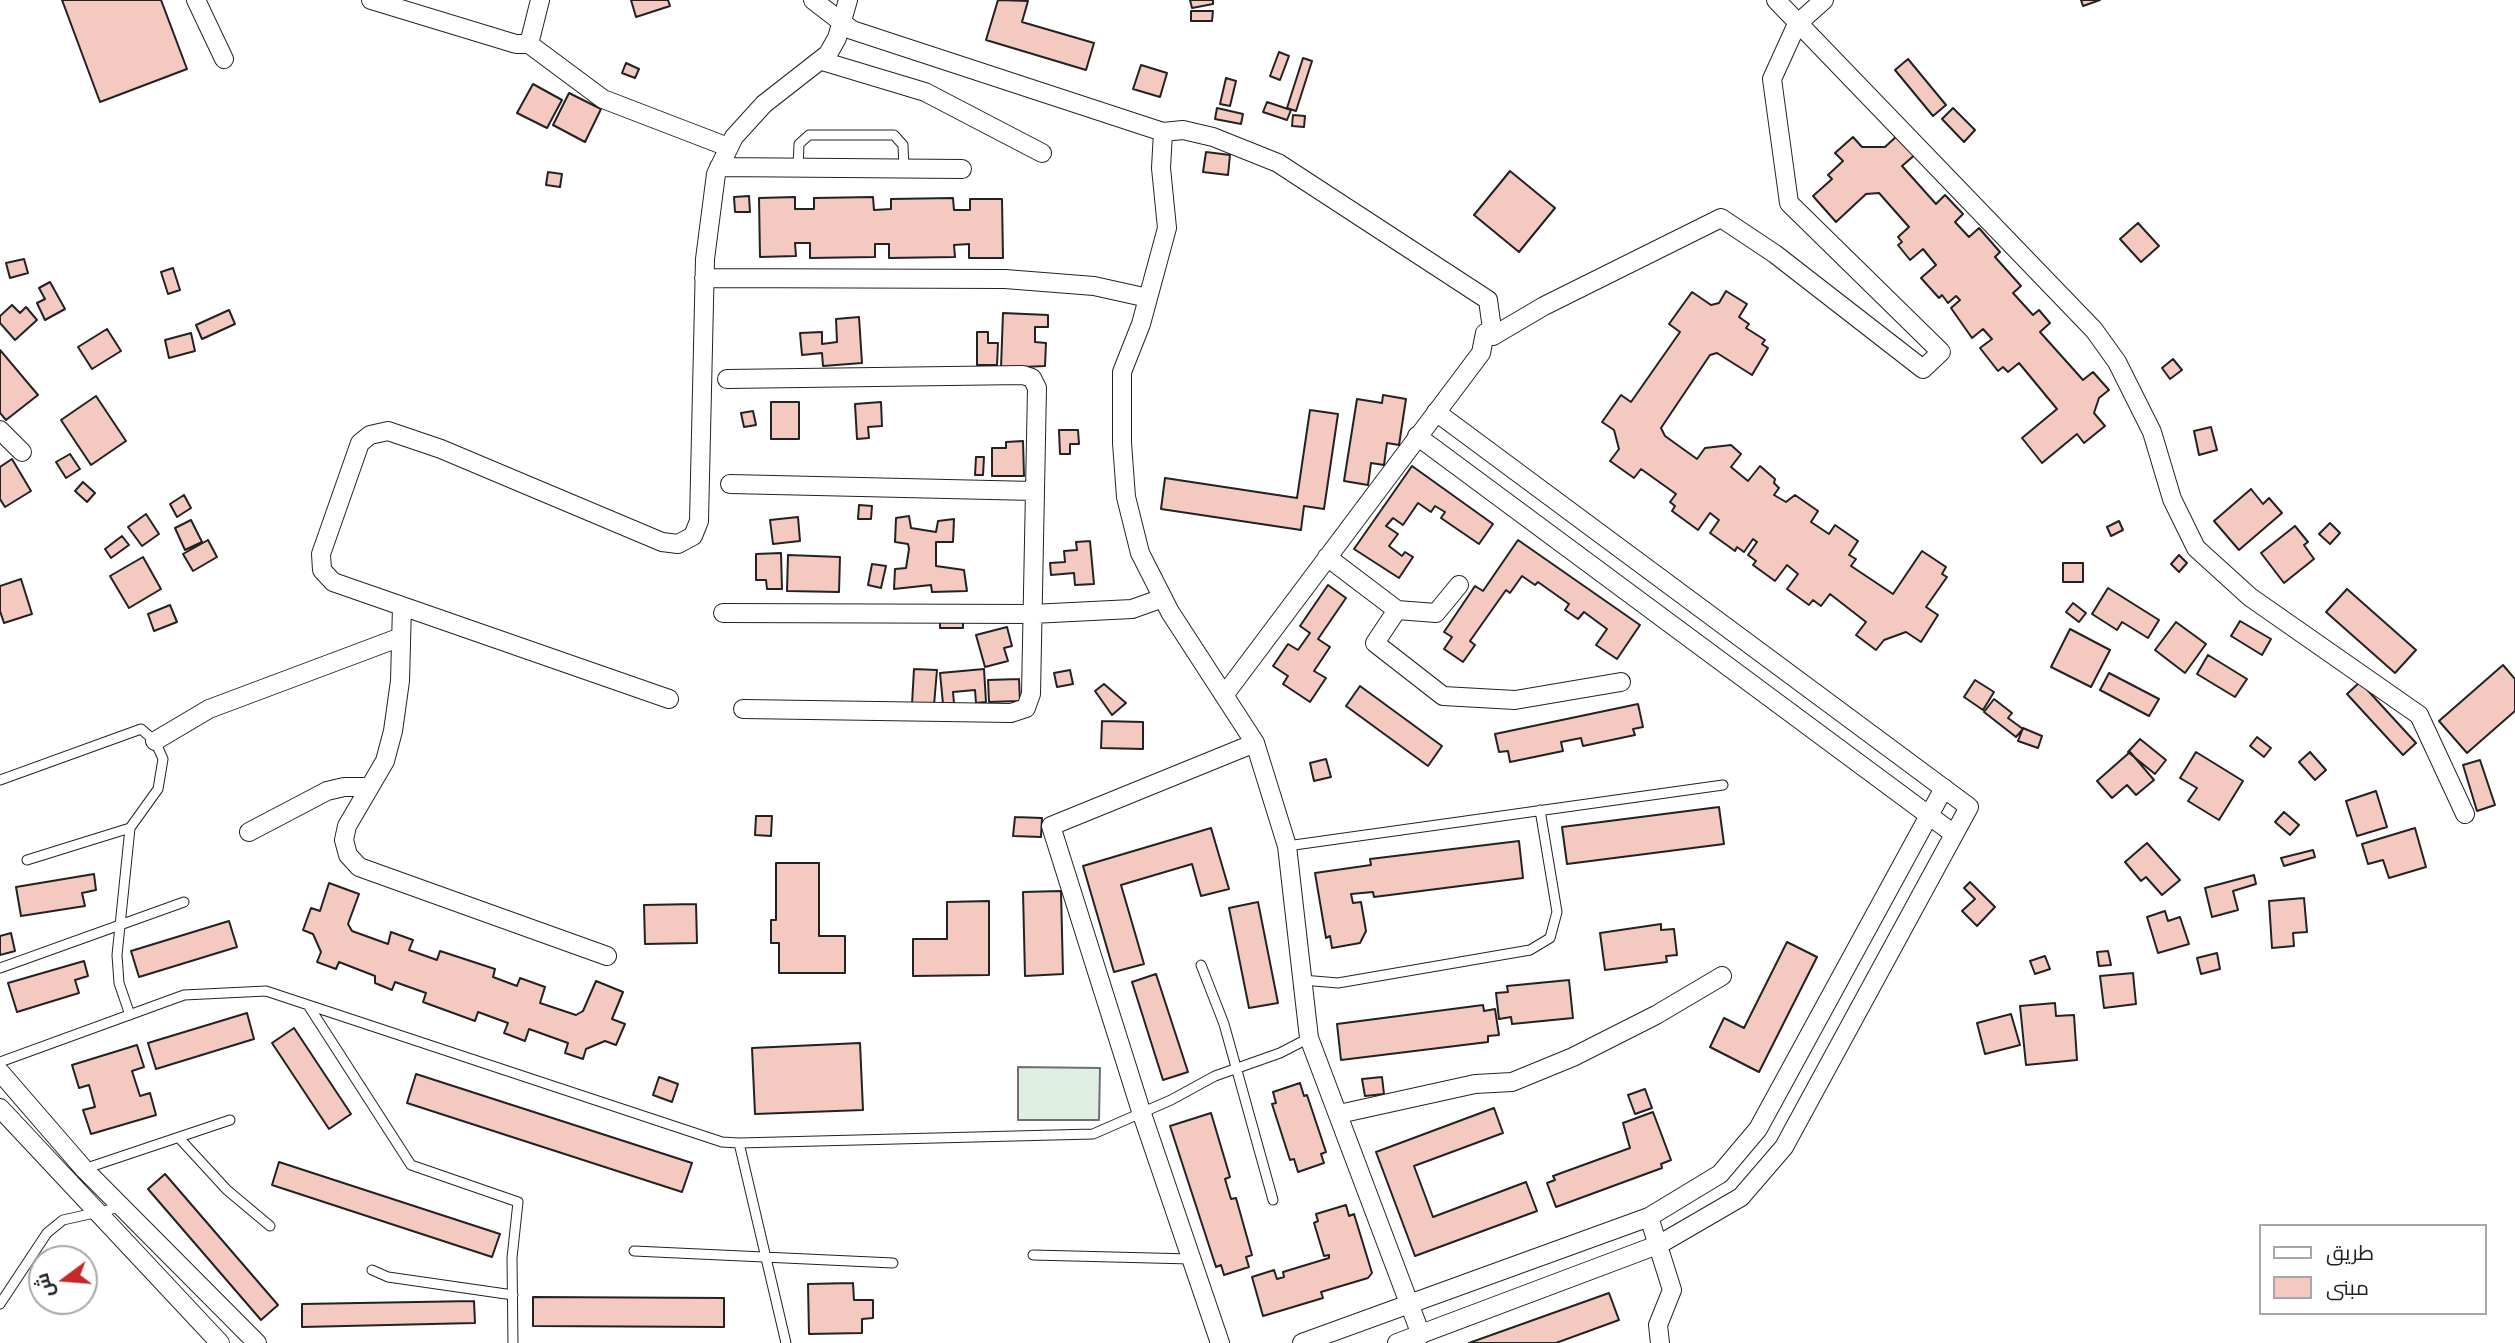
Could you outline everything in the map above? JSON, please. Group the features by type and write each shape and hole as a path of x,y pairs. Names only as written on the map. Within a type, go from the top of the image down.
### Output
{"street":[{"path":"196,0 224,59"},
{"path":"371,0 407,4 516,44 529,44 603,99 728,147"},
{"path":"529,44 540,0"},
{"path":"813,0 852,30 1163,132 1183,130 1213,137 1278,163 1488,300 1493,335"},
{"path":"669,699 333,582 322,570 321,562 360,443 379,432 388,431 441,449 662,542 678,544 693,536 699,521 704,278 712,191 728,147 777,93 822,61 833,46 848,0"},
{"path":"1776,0 2094,330 2117,362 2152,432 2172,499 2196,548 2250,597 2419,715 2465,814"},
{"path":"1225,694 1481,352 1485,334 1493,335 1544,306 1721,218 1774,254 1923,369 1941,352 1789,203 1772,79 1797,24 1824,0"},
{"path":"822,61 925,92 1042,153"},
{"path":"1163,132 1161,168 1167,228 1148,298 1122,372 1122,443 1126,497 1140,553 1163,598 1255,743 1287,846 1309,1038 1421,1335"},
{"path":"719,167 962,169"},
{"path":"704,278 1005,279 1094,286 1148,298"},
{"path":"727,379 1027,376 1037,388 1030,702 1019,713 743,709"},
{"path":"1397,1343 1660,1244 1741,1197 1784,1147 1969,807 1436,412"},
{"path":"0,430 22,452"},
{"path":"1417,436 1954,834"},
{"path":"730,484 1034,491"},
{"path":"1327,557 1397,610 1436,613 1459,585"},
{"path":"723,613 1032,614 1132,609 1163,598"},
{"path":"402,606 393,731 385,761 345,833 348,855 359,867 607,956"},
{"path":"1397,610 1375,643 1443,696 1515,701 1620,682"},
{"path":"155,741 209,709 401,637"},
{"path":"1220,1343 1141,1111 1051,826 1255,743"},
{"path":"249,832 327,791 369,787"},
{"path":"1302,1343 1650,1217 1720,1174 1758,1129 1944,788"},
{"path":"1339,1114 1475,1084 1511,1082 1573,1057 1656,1015 1722,976"},
{"path":"0,1072 84,1169 257,1343"},
{"path":"0,1108 220,1343"},
{"path":"1650,1217 1672,1290 1658,1325 1660,1343"}],"lane":[{"path":"799,168 799,144 809,135 894,135 903,145 904,169"},
{"path":"0,780 141,729 155,741 163,759 158,789 130,828 117,955 119,983 130,1015"},
{"path":"1287,846 1723,785"},
{"path":"1302,980 1338,983 1530,950 1550,938 1557,912 1540,810"},
{"path":"27,860 130,828"},
{"path":"0,968 184,902"},
{"path":"1201,965 1237,1068 1273,1200"},
{"path":"0,1062 184,995 265,992 722,1142 739,1143 1093,1134 1171,1100 1215,1076 1280,1053 1309,1038"},
{"path":"308,1005 411,1165 518,1202 512,1258 513,1343"},
{"path":"84,1169 180,1139 230,1120"},
{"path":"180,1139 227,1189 270,1226"},
{"path":"739,1143 786,1343"},
{"path":"0,1304 47,1233 63,1220 121,1207"},
{"path":"634,1251 893,1263"},
{"path":"1033,1255 1191,1259"},
{"path":"372,1270 388,1277 513,1295"}],"green space":[{"path":"1018,1067 1100,1068 1099,1120 1018,1120"}],"building":[{"path":"62,0 161,0 187,69 100,102"},
{"path":"631,0 668,0 670,6 636,17"},
{"path":"998,0 1028,1 1022,22 1094,43 1086,70 986,40"},
{"path":"1190,0 1213,0 1213,4 1192,8"},
{"path":"2081,0 2100,0 2083,6"},
{"path":"1191,11 1213,11 1212,21 1191,21"},
{"path":"1279,52 1289,56 1280,80 1270,76"},
{"path":"1303,58 1312,61 1296,111 1287,108"},
{"path":"1908,59 1946,105 1933,116 1895,70"},
{"path":"626,63 639,69 635,78 622,73"},
{"path":"1141,65 1167,73 1160,97 1133,89"},
{"path":"1226,78 1236,81 1230,106 1220,104"},
{"path":"533,84 562,100 547,128 517,113"},
{"path":"569,93 601,109 585,142 553,125"},
{"path":"1267,102 1291,110 1287,120 1263,112"},
{"path":"1217,108 1243,114 1241,124 1215,119"},
{"path":"1953,108 1975,130 1964,142 1942,119"},
{"path":"1293,115 1305,116 1304,127 1292,126"},
{"path":"1899,134 1917,153 1902,166 1936,204 1945,195 1963,214 1955,222 1969,237 1979,228 2000,252 1995,257 2021,286 2013,293 2033,315 2039,310 2050,323 2040,332 2083,380 2093,372 2109,390 2099,398 2094,413 2105,426 2084,443 2077,434 2042,463 2022,438 2057,409 2019,363 2008,372 2003,367 1998,371 1980,348 1992,339 1983,329 1972,338 1951,308 1960,300 1956,296 1948,303 1942,295 1939,298 1921,278 1936,265 1923,249 1910,260 1898,245 1902,242 1898,237 1909,227 1879,193 1866,194 1836,222 1813,196 1832,179 1828,175 1843,161 1835,153 1853,137 1862,147 1885,147"},
{"path":"1206,152 1230,155 1228,175 1203,172"},
{"path":"1510,171 1555,208 1519,252 1474,215"},
{"path":"548,172 562,174 560,187 546,185"},
{"path":"749,196 750,212 735,212 734,197"},
{"path":"795,197 795,209 814,209 814,198 873,197 874,210 891,209 891,199 953,198 954,210 970,210 970,199 1002,199 1003,258 969,258 969,244 954,245 955,257 889,258 889,244 875,244 875,257 810,258 810,243 795,243 796,256 760,257 759,198"},
{"path":"2138,223 2159,246 2141,262 2120,239"},
{"path":"24,259 28,273 10,278 6,263"},
{"path":"173,268 180,290 168,294 161,272"},
{"path":"50,282 65,309 45,320 37,303 45,299 39,288"},
{"path":"1726,291 1747,304 1739,317 1749,324 1746,328 1765,340 1762,344 1768,348 1752,375 1717,353 1710,355 1661,428 1665,436 1697,459 1705,448 1731,445 1741,454 1731,467 1748,481 1760,466 1775,479 1774,483 1779,488 1774,495 1786,502 1795,495 1818,511 1811,522 1829,534 1835,525 1858,541 1849,555 1856,559 1851,566 1893,594 1922,551 1946,567 1942,574 1947,577 1926,607 1938,615 1921,642 1906,632 1884,640 1876,650 1856,635 1866,622 1830,594 1821,606 1813,600 1809,605 1787,589 1798,574 1787,565 1775,581 1753,565 1756,561 1748,555 1757,542 1753,539 1744,552 1737,547 1735,551 1710,533 1719,520 1710,513 1698,530 1672,511 1675,506 1670,502 1676,494 1641,469 1634,478 1610,461 1619,449 1614,430 1602,422 1621,395 1631,402 1680,332 1669,324 1692,292 1711,305 1719,303"},
{"path":"12,305 20,313 26,307 37,320 15,340 0,323 0,316"},
{"path":"229,310 235,324 202,339 196,325"},
{"path":"1003,313 1048,315 1048,327 1035,327 1035,342 1046,343 1045,366 1001,368"},
{"path":"859,317 862,363 823,366 822,353 802,355 800,333 822,332 822,344 837,342 836,319"},
{"path":"107,329 121,351 92,369 78,347"},
{"path":"977,332 988,332 988,343 998,343 997,365 977,365"},
{"path":"191,333 195,351 169,358 165,340"},
{"path":"0,350 38,395 6,420 0,413"},
{"path":"2173,359 2182,370 2170,379 2162,368"},
{"path":"1383,395 1406,399 1399,445 1387,443 1384,465 1371,463 1368,485 1344,481 1357,399 1382,403"},
{"path":"96,396 126,441 91,465 61,420"},
{"path":"771,402 799,402 799,439 771,439"},
{"path":"881,402 882,426 868,427 869,438 857,439 855,404"},
{"path":"1310,410 1338,414 1324,509 1304,506 1301,530 1161,509 1165,478 1297,498"},
{"path":"753,411 756,425 744,427 741,413"},
{"path":"2211,427 2217,450 2199,455 2194,431"},
{"path":"1059,430 1078,430 1079,444 1070,444 1070,454 1060,454"},
{"path":"1023,441 1024,476 992,476 992,448 1006,448 1006,442"},
{"path":"70,454 80,469 66,478 56,462"},
{"path":"976,457 984,457 983,475 975,475"},
{"path":"12,459 31,491 5,507 0,499 0,467"},
{"path":"1412,466 1493,524 1479,544 1441,518 1445,512 1435,506 1431,512 1418,503 1403,525 1393,518 1386,526 1398,534 1389,546 1402,556 1405,552 1413,557 1399,578 1354,549"},
{"path":"83,482 95,493 87,502 75,491"},
{"path":"2251,489 2263,504 2269,498 2282,513 2239,550 2214,521"},
{"path":"184,495 191,508 177,517 170,504"},
{"path":"859,505 872,506 871,519 858,519"},
{"path":"146,514 159,534 142,546 128,527"},
{"path":"909,516 911,528 936,532 938,521 954,519 953,542 936,542 936,566 964,570 967,591 932,592 931,585 894,589 895,569 906,568 909,549 908,544 895,542 896,518"},
{"path":"798,517 800,541 773,544 770,520"},
{"path":"191,520 202,542 185,550 175,528"},
{"path":"2119,521 2123,530 2111,536 2107,527"},
{"path":"2330,523 2340,533 2330,544 2319,534"},
{"path":"2295,526 2308,542 2304,545 2314,559 2284,583 2261,553"},
{"path":"122,536 129,545 111,558 105,549"},
{"path":"208,540 217,557 193,571 183,554"},
{"path":"1518,540 1640,625 1617,659 1596,645 1607,629 1584,612 1578,619 1565,610 1569,604 1538,582 1535,585 1522,576 1510,593 1506,590 1470,641 1475,645 1463,662 1444,649 1452,637 1444,632 1475,586 1483,591"},
{"path":"1090,541 1094,584 1075,585 1074,573 1051,575 1050,563 1065,562 1064,551 1077,550 1076,542"},
{"path":"781,553 782,589 767,589 766,580 756,580 756,554"},
{"path":"788,555 840,557 839,592 787,591"},
{"path":"2179,555 2187,563 2179,572 2171,564"},
{"path":"143,557 161,589 129,608 110,576"},
{"path":"2063,563 2083,563 2083,582 2063,582"},
{"path":"872,564 886,566 881,588 868,585"},
{"path":"21,579 32,614 4,623 0,611 0,586"},
{"path":"1328,585 1346,598 1318,639 1330,647 1314,671 1326,678 1310,702 1283,684 1288,676 1273,666 1288,644 1298,650 1310,633 1300,626"},
{"path":"2108,588 2159,620 2148,638 2122,622 2117,630 2092,614"},
{"path":"2347,589 2416,650 2395,673 2326,612"},
{"path":"2073,603 2086,613 2079,622 2066,612"},
{"path":"170,605 177,622 154,631 148,614"},
{"path":"940,616 963,616 963,628 940,628"},
{"path":"2240,621 2271,639 2262,655 2231,636"},
{"path":"2176,622 2206,644 2185,673 2155,650"},
{"path":"1007,627 1012,646 1004,648 1008,661 985,667 976,635"},
{"path":"2070,629 2110,650 2091,687 2051,667"},
{"path":"2208,655 2247,679 2235,697 2197,674"},
{"path":"2503,665 2515,679 2515,711 2467,753 2439,721"},
{"path":"914,669 937,670 934,705 912,704"},
{"path":"984,669 986,702 976,703 975,690 953,692 954,703 943,704 940,673"},
{"path":"1070,670 1073,684 1057,687 1054,673"},
{"path":"2109,673 2159,699 2149,716 2100,690"},
{"path":"1019,679 1020,701 989,702 988,680"},
{"path":"1975,680 1994,692 1983,710 1964,697"},
{"path":"2360,682 2416,743 2403,755 2347,694"},
{"path":"1104,684 1126,703 1112,715 1095,691"},
{"path":"1360,686 1442,746 1428,766 1346,706"},
{"path":"1994,699 2012,713 2008,718 2023,729 2016,737 1984,712"},
{"path":"1638,704 1643,727 1633,729 1635,735 1583,746 1581,738 1561,742 1563,751 1510,762 1508,751 1499,752 1495,734"},
{"path":"1102,721 1143,722 1143,749 1101,748"},
{"path":"2023,728 2042,736 2038,748 2018,741"},
{"path":"2257,737 2271,748 2264,757 2250,746"},
{"path":"2140,739 2166,760 2155,774 2128,752"},
{"path":"2130,752 2154,780 2136,795 2127,785 2112,798 2097,781"},
{"path":"2196,752 2243,781 2219,820 2188,801 2197,788 2180,778"},
{"path":"2310,752 2326,770 2315,780 2299,762"},
{"path":"1326,759 1331,777 1314,781 1310,763"},
{"path":"2480,760 2495,805 2477,811 2463,765"},
{"path":"2376,791 2387,827 2357,836 2346,801"},
{"path":"1719,807 1724,844 1567,864 1562,827"},
{"path":"2284,812 2299,825 2290,835 2275,822"},
{"path":"756,816 772,816 771,836 755,835"},
{"path":"1015,817 1042,818 1041,837 1013,836"},
{"path":"1211,828 1229,889 1201,896 1192,864 1121,885 1144,964 1114,972 1083,866"},
{"path":"2415,828 2426,867 2389,878 2383,860 2368,864 2362,844"},
{"path":"1519,841 1523,878 1374,897 1373,892 1351,894 1353,903 1361,902 1366,931 1360,943 1332,948 1330,936 1326,938 1315,873 1371,865 1370,859"},
{"path":"2147,843 2180,880 2162,895 2146,877 2141,881 2125,862"},
{"path":"2313,850 2315,857 2284,866 2281,858"},
{"path":"776,863 819,863 819,936 845,936 845,973 779,973 779,943 771,943 771,920 776,920"},
{"path":"94,874 96,890 82,893 85,906 21,916 16,887"},
{"path":"2254,875 2256,884 2233,891 2238,910 2212,917 2205,888"},
{"path":"1970,882 1995,907 1977,926 1962,911 1975,899 1964,888"},
{"path":"329,883 359,894 348,924 352,931 388,944 391,932 413,940 409,950 437,960 440,951 495,969 493,977 517,986 520,978 545,987 540,1003 576,1015 583,1011 596,981 623,992 612,1019 625,1024 616,1045 605,1041 586,1049 583,1059 565,1053 568,1043 529,1029 525,1041 504,1033 508,1023 478,1012 475,1021 423,1002 426,993 395,982 392,990 375,983 375,976 339,962 336,969 317,962 321,952 313,934 303,930 311,908 320,911"},
{"path":"1061,891 1063,974 1025,976 1023,892"},
{"path":"2304,898 2307,932 2293,933 2294,946 2272,948 2269,901"},
{"path":"989,901 989,975 913,976 913,939 947,939 947,902"},
{"path":"1258,902 1278,1003 1249,1008 1229,908"},
{"path":"696,904 697,943 645,944 644,905"},
{"path":"2165,911 2168,921 2180,917 2189,944 2158,953 2147,917"},
{"path":"229,921 237,947 139,977 131,951"},
{"path":"1661,924 1661,930 1674,929 1677,955 1666,956 1667,962 1605,970 1600,933"},
{"path":"11,933 15,951 0,955 0,936"},
{"path":"1787,942 1817,957 1759,1072 1710,1047 1724,1018 1744,1028"},
{"path":"2108,951 2111,965 2099,966 2097,952"},
{"path":"2217,953 2220,969 2201,974 2197,958"},
{"path":"2045,956 2050,969 2035,974 2030,961"},
{"path":"84,961 88,976 75,980 79,993 17,1012 8,983"},
{"path":"2133,973 2136,1004 2104,1008 2100,976"},
{"path":"1156,974 1188,1072 1163,1080 1132,982"},
{"path":"1569,980 1573,1018 1512,1024 1511,1017 1499,1019 1496,993 1508,992 1507,986"},
{"path":"2055,1003 2056,1016 2074,1015 2077,1060 2026,1065 2020,1006"},
{"path":"1483,1005 1484,1011 1495,1009 1499,1035 1488,1036 1488,1042 1341,1060 1337,1024"},
{"path":"247,1013 254,1039 156,1069 148,1043"},
{"path":"2011,1014 2020,1045 1985,1054 1977,1023"},
{"path":"294,1028 351,1114 329,1129 272,1043"},
{"path":"860,1043 863,1110 755,1114 752,1048"},
{"path":"137,1045 144,1067 132,1071 140,1096 150,1093 156,1115 91,1134 83,1110 95,1107 89,1085 79,1088 72,1065"},
{"path":"416,1074 692,1163 682,1192 407,1103"},
{"path":"659,1077 678,1084 672,1102 653,1095"},
{"path":"1382,1077 1384,1094 1365,1096 1362,1079"},
{"path":"1300,1083 1304,1096 1307,1095 1326,1152 1321,1154 1324,1163 1298,1172 1294,1159 1290,1160 1272,1104 1276,1103 1273,1092"},
{"path":"1645,1089 1652,1108 1635,1114 1628,1095"},
{"path":"1494,1108 1503,1133 1414,1166 1433,1217 1526,1182 1537,1211 1415,1256 1376,1152"},
{"path":"1653,1112 1671,1160 1661,1164 1662,1168 1556,1207 1547,1183 1555,1180 1553,1176 1630,1148 1623,1123"},
{"path":"1211,1113 1230,1177 1225,1179 1231,1199 1236,1198 1252,1255 1246,1257 1249,1267 1224,1275 1221,1265 1216,1267 1170,1126"},
{"path":"279,1162 500,1234 492,1257 272,1185"},
{"path":"165,1174 278,1305 261,1320 148,1189"},
{"path":"1346,1205 1349,1216 1354,1214 1372,1273 1368,1278 1321,1292 1323,1298 1263,1316 1252,1277 1274,1270 1277,1279 1284,1277 1283,1272 1329,1258 1329,1255 1324,1256 1314,1223 1318,1221 1316,1214"},
{"path":"853,1283 854,1300 873,1300 873,1318 862,1319 862,1333 809,1334 808,1284"},
{"path":"1609,1293 1619,1320 1556,1343 1469,1343"},
{"path":"533,1297 724,1298 724,1327 533,1326"},
{"path":"474,1301 475,1323 302,1327 302,1304"}]}
